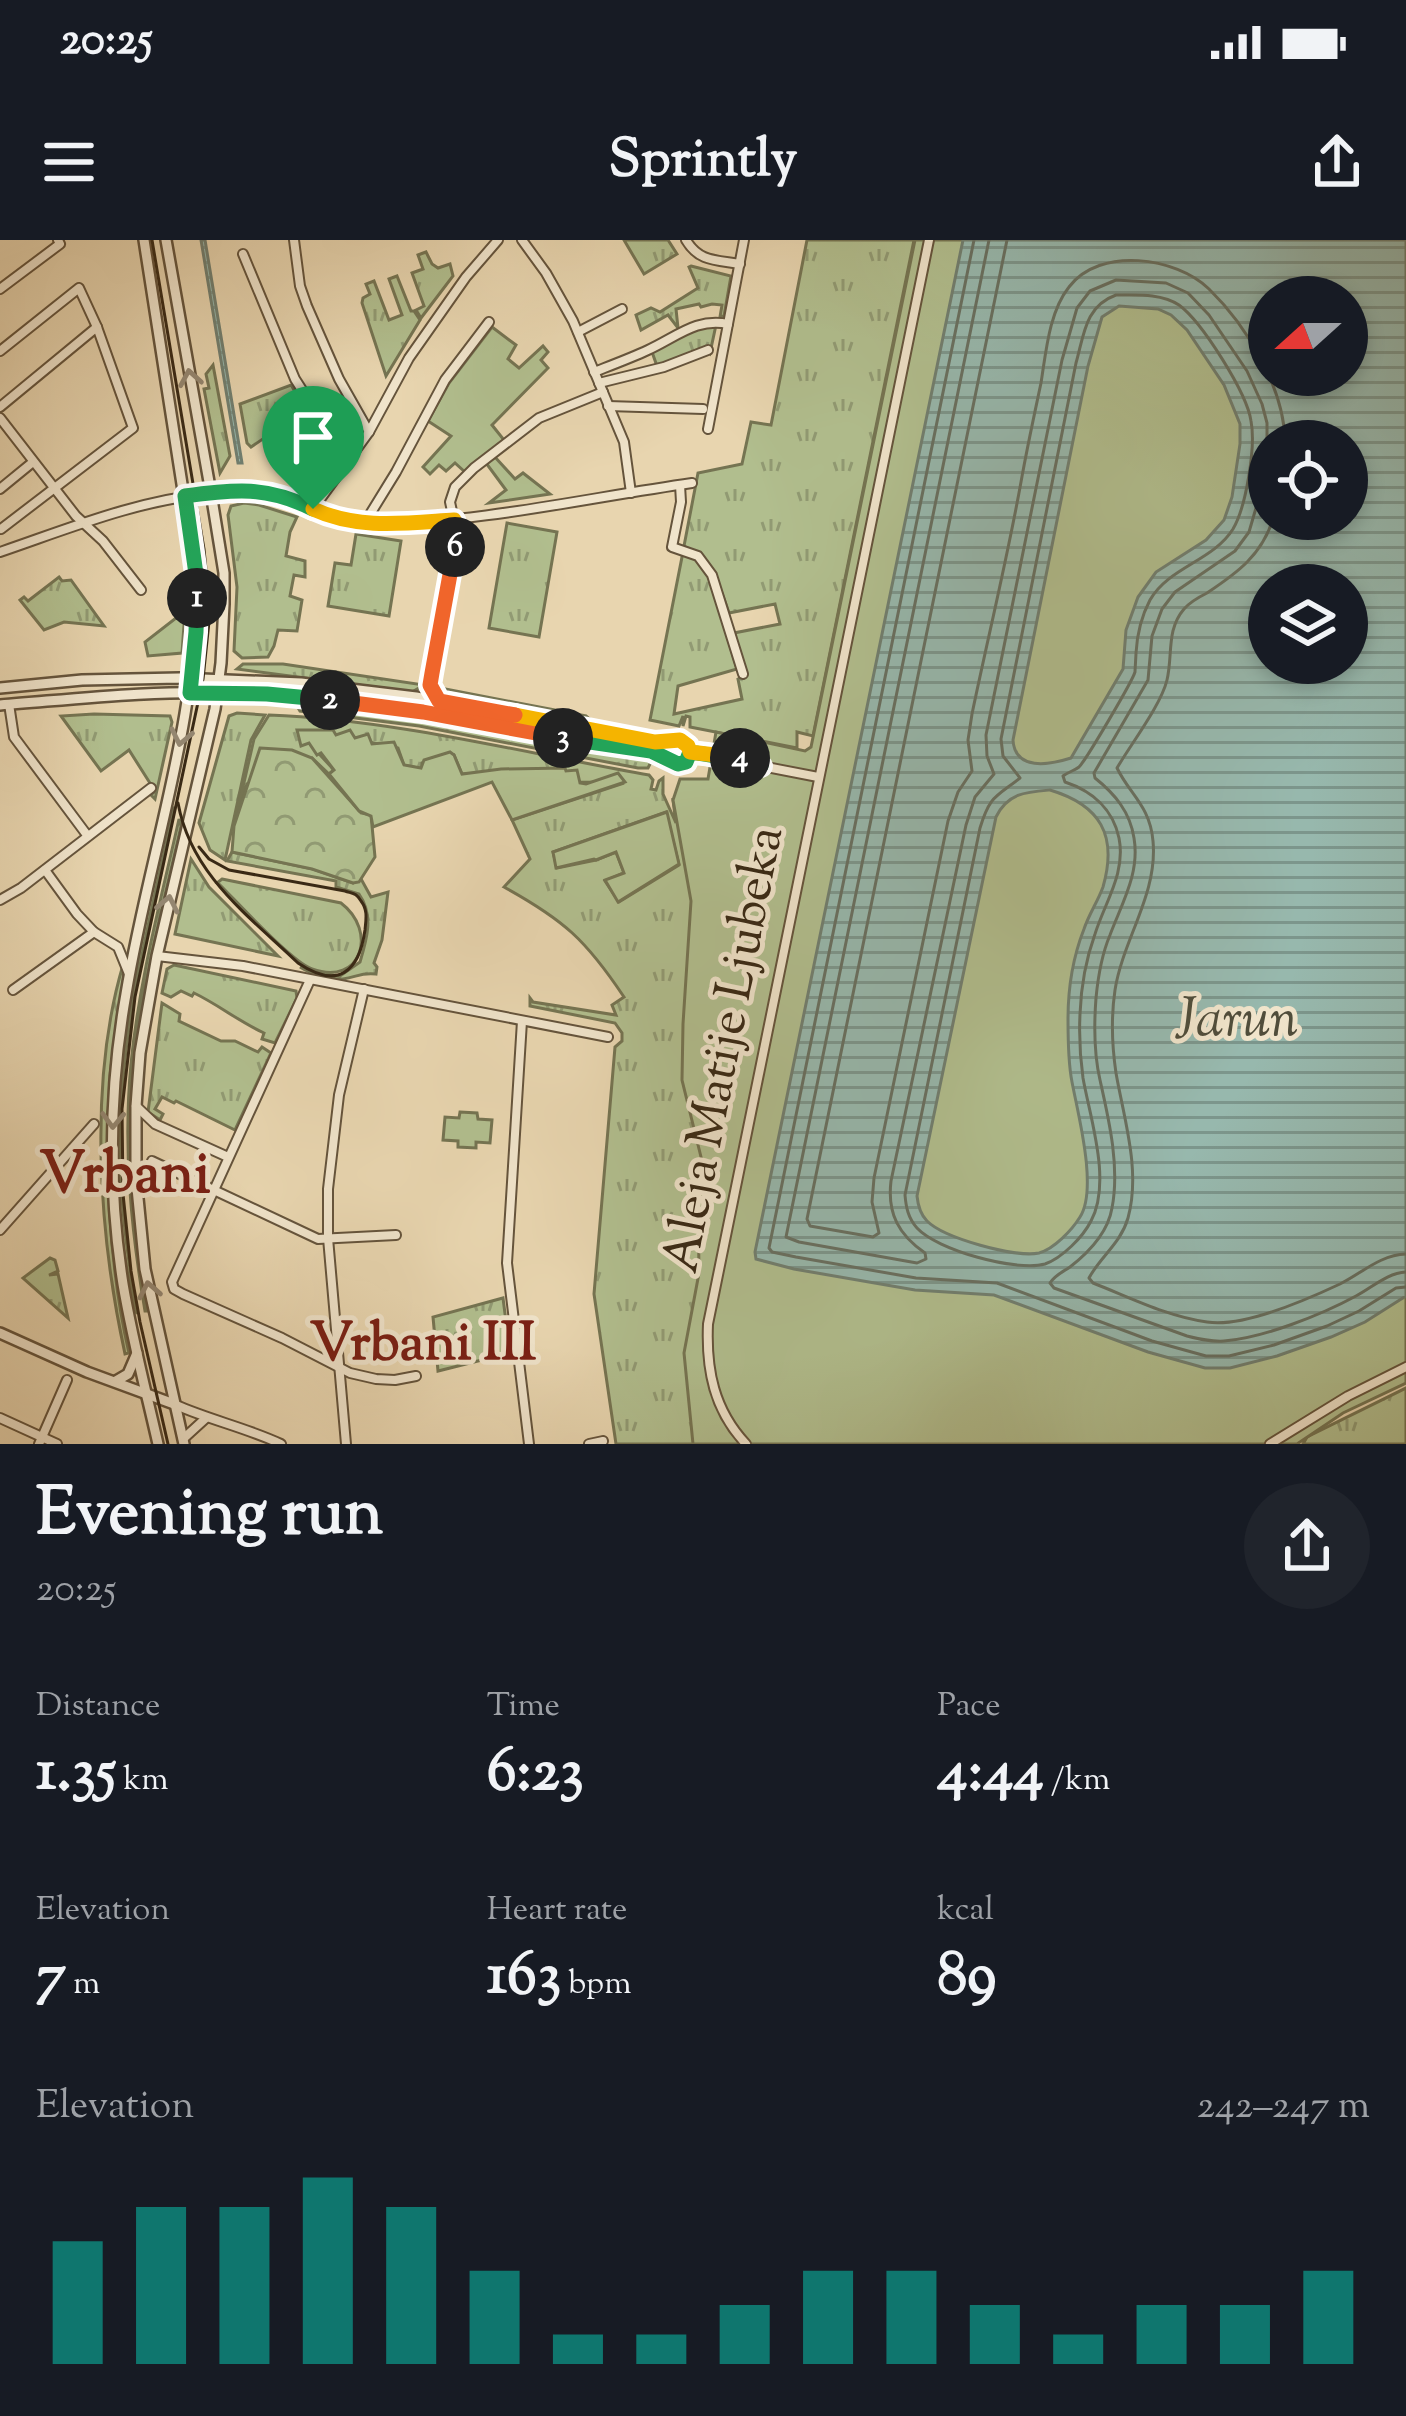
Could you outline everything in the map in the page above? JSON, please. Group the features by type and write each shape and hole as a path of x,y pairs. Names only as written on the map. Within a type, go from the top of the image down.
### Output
{"street":[{"path":"144,240 185,496 197,614 190,693 130,974 112,1137 123,1282 158,1444"},
{"path":"166,240 224,573 217,693 157,956 136,1106 136,1178 145,1269 183,1442"},
{"path":"294,240 307,306 369,432"},
{"path":"313,509 369,432 409,358 498,240"},
{"path":"522,240 578,332 624,442 631,493"},
{"path":"686,240 694,254 740,265"},
{"path":"708,429 744,240"},
{"name":"Aleja Matije Ljubeka","path":"746,1444 716,1397 710,1375 709,1324 928,240"},
{"path":"0,289 59,242"},
{"path":"243,254 295,380 348,462"},
{"path":"0,351 79,288 133,428 1,529"},
{"path":"578,332 622,309"},
{"path":"594,372 651,349 686,328 716,321 728,324"},
{"path":"364,524 445,380 489,322"},
{"path":"0,407 97,327"},
{"path":"416,697 430,685 457,533 452,494 474,468 538,418 601,388 708,350"},
{"path":"608,406 703,409"},
{"path":"0,418 141,590"},
{"path":"0,489 33,462"},
{"path":"0,552 136,505 230,490 262,490 343,521 364,524 454,520 692,483"},
{"path":"680,485 673,547 698,556 712,574 743,674"},
{"path":"0,688 82,680 302,682 416,697 670,743 683,741 690,752 730,763 818,777"},
{"path":"430,685 439,701"},
{"path":"87,835 14,737 4,705 108,694 305,697 389,707 667,756"},
{"path":"670,743 667,756 671,762 682,764 690,752"},
{"path":"0,900 151,788"},
{"path":"45,870 85,924 118,947 130,974"},
{"path":"13,990 94,932"},
{"path":"118,947 138,935"},
{"path":"157,956 243,966 608,1037"},
{"path":"310,980 172,1279 174,1289 338,1368 376,1379 416,1376"},
{"path":"346,1444 328,1238 332,1144 364,988"},
{"path":"522,1021 507,1263 529,1444"},
{"path":"136,1106 155,1124 228,1157"},
{"path":"0,1231 94,1124"},
{"path":"135,1132 155,1124"},
{"path":"152,1161 317,1240 396,1235"},
{"path":"0,1334 280,1444"},
{"path":"114,1382 128,1374 136,1353"},
{"path":"1270,1444 1406,1366"},
{"path":"41,1440 67,1380"},
{"path":"0,1418 57,1444"},
{"path":"183,1442 206,1418"},
{"path":"589,1444 603,1441"}],"green space":[{"path":"624,240 668,240 677,254 644,274"},
{"path":"807,240 914,240 813,736 797,732 797,748 690,727 686,716 683,726 683,716 679,726 650,720 683,552 708,572 737,669 678,686 674,714 742,699 738,679 746,675 734,633 780,624 775,604 729,613 708,565 684,546 698,473 742,464 751,422 771,425"},
{"name":"Jarun","path":"915,240 1406,240 1406,1383 1343,1413 1297,1444 693,1444 684,1353 699,1273 702,1161 682,1080 691,901 673,800 680,779 708,779 716,732 805,751 811,747"},
{"path":"426,252 438,268 450,264 453,276 421,318 416,310 424,306 412,273 423,269 418,255"},
{"path":"691,266 731,276 724,316 720,317 722,305 699,304 676,309 678,328 668,315 641,330 636,315 651,308 660,312 698,288"},
{"path":"397,276 411,311 420,320 386,376 362,303 370,294 366,284 374,281 389,320 402,315 389,279"},
{"path":"716,325 710,353 707,349 657,366 652,352 690,331"},
{"path":"492,327 516,345 508,359 519,368 543,346 548,352 541,360 548,368 492,425 504,440 465,472 455,463 446,471 439,465 430,474 423,467 451,436 428,421 449,383"},
{"path":"213,365 230,456 220,473 204,389 209,388 206,374"},
{"path":"291,385 301,401 301,413 251,447 240,404"},
{"path":"494,456 515,479 523,473 550,494 489,503 506,490 486,463"},
{"path":"244,503 297,517 286,556 305,561 305,577 294,575 290,596 302,600 297,631 278,630 268,657 242,658 234,651 237,587 228,515 231,506"},
{"path":"507,523 557,532 539,637 489,628"},
{"path":"356,534 401,541 389,616 328,606 335,563 351,565"},
{"path":"59,577 71,580 104,626 64,622 44,630 20,600 28,601"},
{"path":"185,611 182,653 148,656 145,642"},
{"path":"243,664 283,664 424,685 412,692 237,669"},
{"path":"234,686 393,699 654,746 399,704"},
{"path":"435,687 586,716 593,722 443,697"},
{"path":"296,704 388,711 652,760 648,768 638,768 419,726 300,711"},
{"path":"265,715 251,740 225,860 210,850 199,823 229,716"},
{"path":"269,715 413,730 649,775 651,789 656,790 663,778 663,794 676,823 673,800 683,803 740,1444 616,1444 594,1294 615,1047 622,1033 615,1023 530,1006 530,998 616,1015 612,1005 624,997 572,933 504,887 530,859 512,820 624,783 580,782 566,771 462,774 454,755 422,763 422,769 404,765 398,748 335,735 309,743 334,770 329,774 312,758 247,784 234,826 254,739","holes":["666,812 679,865 619,902 605,881 624,873 616,852 557,868 553,852"]},
{"path":"61,716 170,716 155,799 151,795 155,791 129,750 101,771"},
{"path":"297,730 333,730 336,735 350,730 355,738 368,734 372,744 394,742 404,765 421,768 424,760 450,752 462,774 565,768 577,770 580,783 618,773 625,782 512,820 492,782 373,827 371,816 359,811 329,774 334,770 321,753 317,755 309,743 301,746"},
{"path":"260,748 292,750 312,758 361,813 371,815 375,857 359,882 232,852 234,826"},
{"path":"170,807 174,808 130,1019 121,1105 121,1190 137,1314 123,1250 117,1123 131,996"},
{"path":"667,812 679,864 618,902 605,880 624,873 616,852 556,868 553,852"},
{"path":"179,819 144,992 132,1090 133,1201 145,1311 136,1249 130,1188 128,1126 131,1064 139,1002"},
{"path":"232,852 313,869 353,883 360,877 371,897 388,892 376,974 338,979 300,967 340,976 360,962 368,919 359,894 336,887 336,881 227,861"},
{"path":"191,859 209,887 278,956 175,934"},
{"path":"222,879 341,903 359,928 359,953 343,970 312,969 279,944 217,883"},
{"path":"123,965 110,1076 108,1145 113,1251 129,1353 125,1354 109,1260 101,1159 105,1059"},
{"path":"174,965 296,991 275,1043 194,993 181,991 171,997 162,993 167,969"},
{"path":"162,1003 180,1014 179,1021 221,1041 235,1041 258,1052 262,1047 271,1053 235,1130 162,1097 155,1109 163,1114 160,1120 148,1112"},
{"path":"460,1112 492,1120 490,1143 458,1147 458,1141 443,1140 445,1117 459,1118"},
{"path":"50,1258 58,1271 49,1275 58,1274 68,1318 23,1278"},
{"path":"503,1298 510,1353 438,1371 433,1317"},
{"path":"1406,1388 1406,1444 1303,1444 1307,1437"}],"water":[{"path":"201,240 205,240 242,463 238,463"},
{"name":"Jarun","path":"963,240 1406,240 1406,1296 1331,1337 1230,1368 1205,1368 994,1295 915,1290 756,1259","holes":["1119,306 1158,309 1171,315 1187,330 1224,385 1240,424 1232,497 1224,520 1206,540 1156,572 1138,597 1126,630 1123,669 1071,758 1034,763 1020,757 1013,740 1088,366 1102,317","1050,790 1093,814 1106,837 1108,852 1103,887 1080,940 1069,996 1069,1059 1085,1151 1085,1204 1077,1222 1056,1243 1028,1254 948,1234 927,1221 917,1196 996,817 1012,798"]}],"tram line":[{"path":"152,240 204,549 210,612 203,679 135,997 122,1109 123,1194 131,1271 168,1444"},
{"path":"178,803 195,852 260,928 312,971 335,975 352,966 362,945 366,918 356,895 229,870 199,847"}],"district":[{"name":"Vrbani","path":"125,1177"},
{"name":"Vrbani III","path":"423,1346"}],"route":[{"path":"313,509 251,489 185,496 196,574 190,693 305,697 389,707 651,751 678,764 686,762 690,752 752,768 761,766 754,760 690,752 680,740 655,742 439,701 430,685 457,533 454,520 358,523 313,509"}]}
